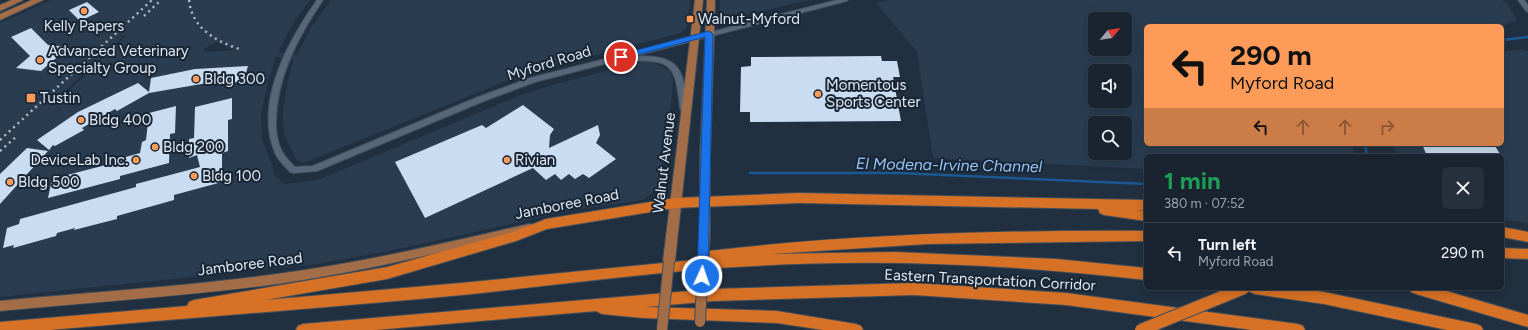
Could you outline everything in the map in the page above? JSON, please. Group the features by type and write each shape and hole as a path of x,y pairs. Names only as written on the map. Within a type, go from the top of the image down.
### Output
{"highway":[{"name":"Jamboree Road","path":"546,224 675,203 798,198 1144,205"},
{"path":"1046,202 1144,216"},
{"path":"165,313 209,302 387,273 516,236 546,224"},
{"path":"1504,232 1528,238"},
{"path":"0,328 461,289 577,276 710,255 868,241 1014,236 1144,236"},
{"path":"1504,238 1528,238"},
{"path":"1504,253 1528,254"},
{"name":"Eastern Transportation Corridor","path":"577,276 755,260 895,258 1056,264 1144,274"},
{"name":"Eastern Transportation Corridor","path":"583,305 713,295 914,289 1066,299 1298,330"},
{"path":"1141,330 1239,290"},
{"path":"1269,290 1324,298 1476,330"},
{"path":"1423,290 1528,321"},
{"path":"303,330 583,305 620,311 767,316 856,330"}],"main road":[{"path":"0,8 19,0"},
{"path":"0,17 39,0"},
{"name":"Walnut Avenue","path":"662,330 671,233 686,124 699,0"},
{"path":"699,330 705,230 711,0"},
{"name":"Jamboree Road","path":"0,306 189,288 314,273 410,255 546,224"}],"street":[{"name":"Myford Road","path":"320,0 308,16 289,49 276,91 272,131 277,149 286,165 293,170 314,169 481,99 533,80 845,0"},
{"path":"1521,0 1528,10"},
{"path":"609,60 656,59 674,65 679,74 682,87 686,124"}],"shaded area":[{"path":"52,0 310,0 295,20 278,52 297,55 312,26 331,0 690,0 687,27 681,33 557,65 504,82 306,162 300,162 296,159 285,136 283,125 283,109 288,80 294,59 276,57 268,82 261,113 262,139 272,164 274,175 285,184 318,180 521,95 617,68 641,62 651,62 669,70 673,79 660,186 643,200 573,210 394,250 317,264 0,297 0,23","holes":["125,35 127,35 61,98 59,97","217,42 234,50 204,52 204,49"]},
{"path":"720,0 808,0 729,19 719,13"},
{"path":"889,0 1500,0 1506,2 1517,20 1504,25 1144,24 1144,146 1352,146 1355,154 1144,154 1144,169 933,158 917,52 876,3"},
{"path":"1522,49 1528,51 1528,223 1504,220 1504,154 1396,154 1393,146 1504,146 1504,52"}],"building":[{"name":"Kelly Papers","path":"87,2 99,12 80,21 69,10"},
{"path":"31,28 48,45 69,47 41,71 16,68 30,56 11,37"},
{"name":"Momentous Sports Center","path":"881,56 882,61 897,61 900,77 893,77 901,121 750,122 750,112 740,112 741,67 751,66 751,57"},
{"path":"248,66 245,76 242,76 241,81 238,82 213,85 213,82 149,93 117,111 115,109 82,128 84,130 55,146 53,145 49,150 37,140 78,112 138,83 149,92 151,78 195,69"},
{"name":"Bldg 100","path":"232,98 232,119 228,120 228,151 222,153 222,182 174,195 174,200 117,216 117,219 57,233 56,236 13,248 14,245 3,248 7,228 19,224 20,219 136,187 136,184 200,167 197,155 189,158 189,139 194,138 195,107"},
{"name":"Rivian","path":"523,105 554,129 550,135 549,148 598,125 600,135 596,143 616,159 589,178 583,174 575,179 569,174 561,180 555,174 546,180 533,168 425,218 395,162 482,125 486,128"},
{"name":"Bldg 200","path":"176,106 175,133 170,134 169,163 120,176 120,179 48,198 52,179 121,161 122,158 140,153 142,142 146,140 149,113"},
{"path":"1423,146 1495,146 1500,154 1426,154"},
{"name":"Bldg 500","path":"27,148 48,151 0,204 0,174"}],"waterway":[{"name":"El Modena-Irvine Channel","path":"1504,40 1528,37"},
{"name":"El Modena-Irvine Channel","path":"1365,146 1367,154"},
{"name":"El Modena-Irvine Channel","path":"750,173 898,173 1144,184"}],"railway":[{"path":"0,140 152,0"},
{"path":"144,16 161,0"},
{"path":"189,0 191,10 195,18 206,32 213,37 239,49"},
{"path":"0,151 16,137"}],"place":[{"name":"Kelly Papers","path":"84,11"},
{"name":"Walnut-Myford","path":"690,19"},
{"name":"Advanced Veterinary Specialty Group","path":"40,60"},
{"name":"Bldg 300","path":"196,79"},
{"name":"Momentous Sports Center","path":"818,94"},
{"name":"Tustin","path":"31,98"},
{"name":"Bldg 400","path":"81,120"},
{"name":"Bldg 200","path":"155,147"},
{"name":"DeviceLab Inc.","path":"136,160"},
{"name":"Rivian","path":"507,160"},
{"name":"Bldg 100","path":"194,176"},
{"name":"Bldg 500","path":"10,182"}],"route":[{"path":"621,57 709,34 705,160 705,230 702,276"}]}
